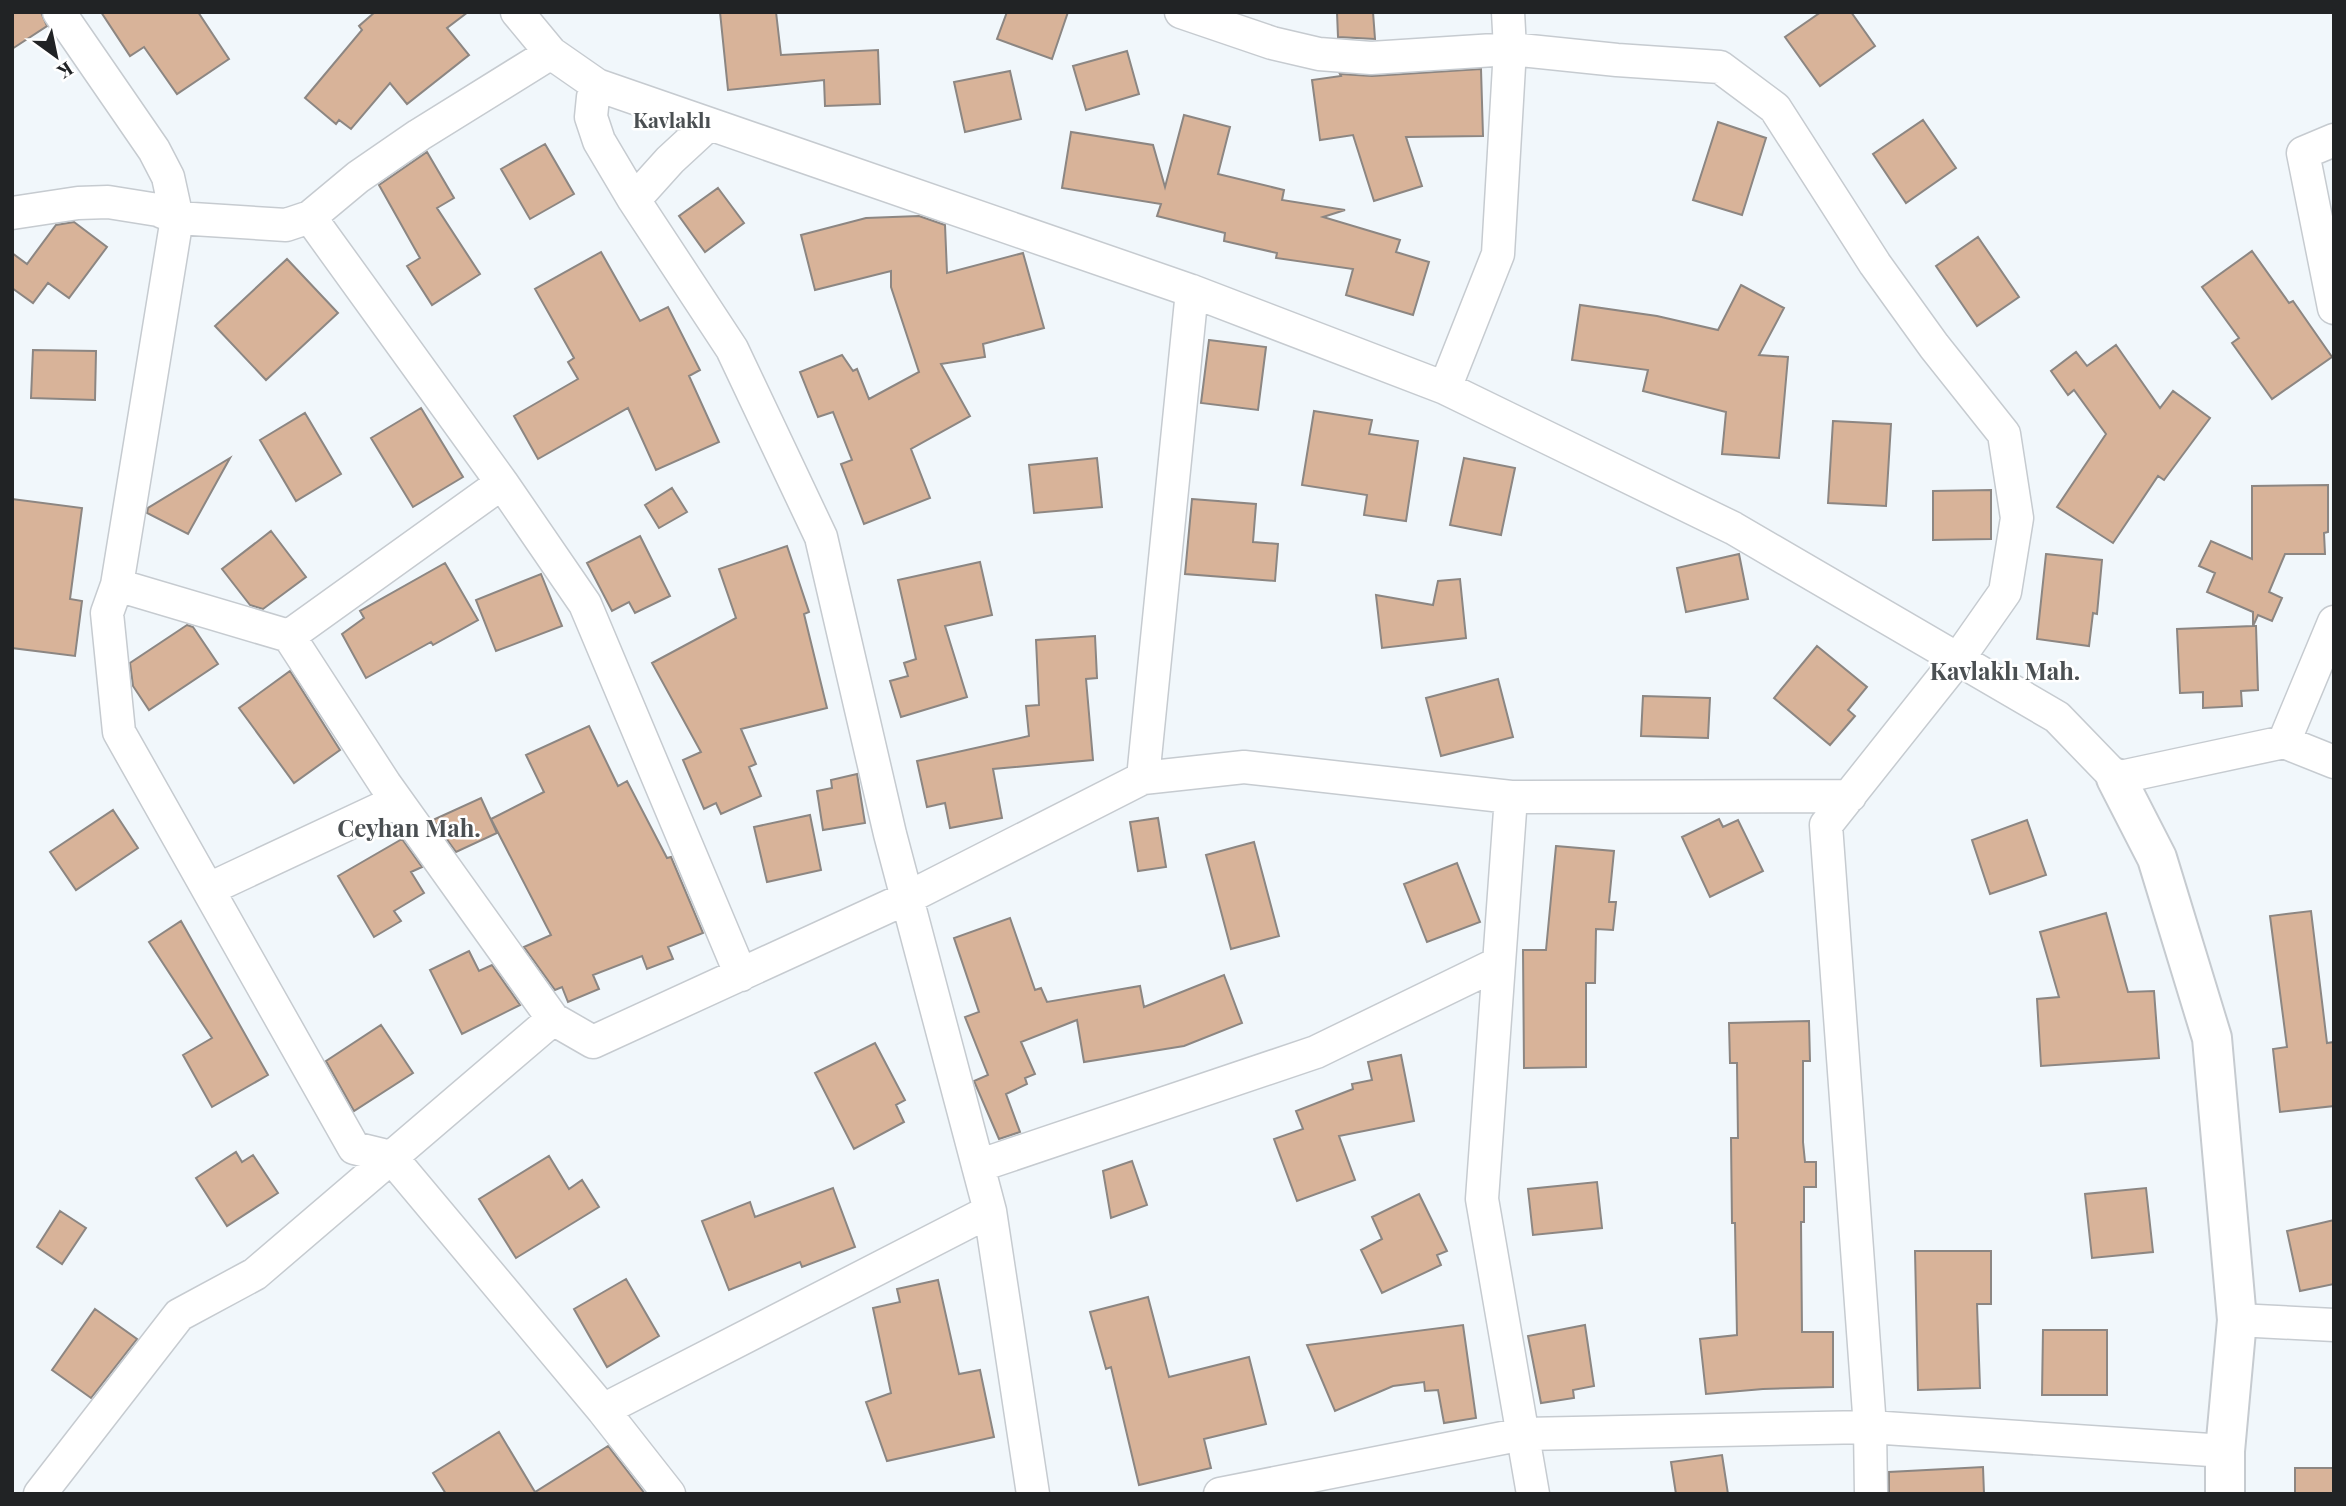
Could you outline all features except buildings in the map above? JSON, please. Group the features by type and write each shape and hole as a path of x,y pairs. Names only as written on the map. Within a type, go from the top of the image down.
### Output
{"street":[{"path":"59,12 155,150 168,177 177,218 117,585 107,613 119,732 355,1148 391,1157 603,1410 668,1494"},
{"path":"1181,12 1272,43 1319,54 1371,58 1510,49 1720,67 1775,108 1875,264 1934,346 2004,433 2017,518 2005,592 1958,659 1826,825 1870,1427 1871,1494"},
{"path":"1445,388 1498,254 1510,49 1508,12"},
{"path":"524,15 551,53 597,85 1192,291 1445,388 1733,528 2057,717 2116,778 2157,858 2212,1038 2237,1320 2225,1451 2225,1494"},
{"path":"12,214 108,202 158,210 177,218 286,225 310,217 368,170 551,53"},
{"path":"597,85 591,117 599,141 634,200 732,349 821,537 907,898 990,1211 1033,1494"},
{"path":"634,200 670,160 709,124"},
{"path":"2334,139 2303,153 2334,308"},
{"path":"310,217 502,483 585,604 741,975"},
{"path":"1143,778 1192,291"},
{"path":"289,636 502,483"},
{"path":"117,585 289,636 397,801 553,1019 593,1042 907,898 1143,778 1244,767 1511,797 1850,796"},
{"path":"2284,742 2334,622"},
{"path":"2116,778 2284,742 2334,761"},
{"path":"1511,797 1482,1199 1533,1494"},
{"path":"209,889 397,801"},
{"path":"978,1166 1316,1052 1499,962"},
{"path":"40,1494 179,1315 255,1274 553,1019"},
{"path":"603,1410 990,1211"},
{"path":"2237,1320 2334,1325"},
{"path":"1220,1494 1523,1434 1870,1427 2225,1451"}],"district":[{"name":"Kavlaklı","path":"672,121"},
{"name":"Kavlaklı Mah.","path":"2005,672"},
{"name":"Ceyhan Mah.","path":"409,829"}]}
